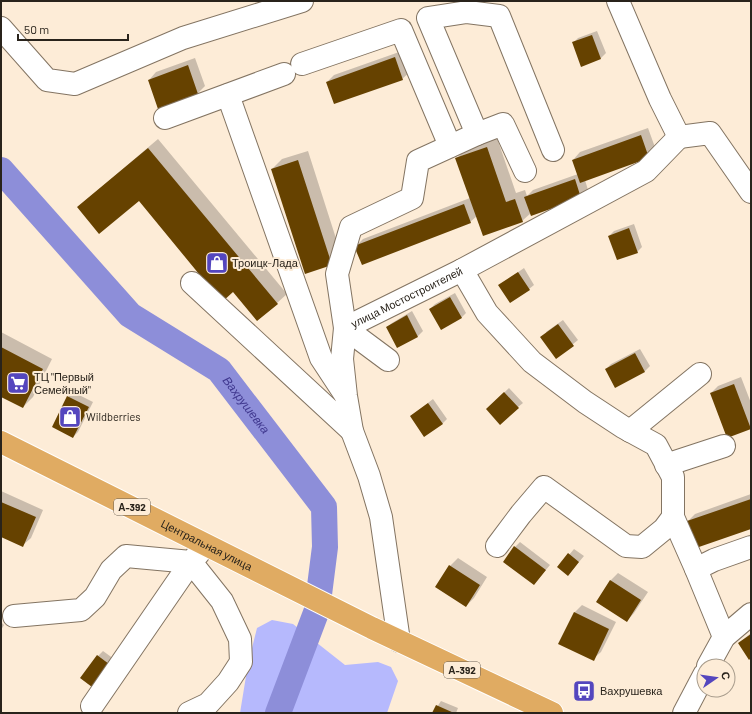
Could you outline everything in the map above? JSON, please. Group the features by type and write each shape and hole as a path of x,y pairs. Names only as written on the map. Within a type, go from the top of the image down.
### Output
{"highway":[{"name":"Центральная улица","path":"1,442 399,641"},
{"name":"А-392","path":"399,641 552,713"}],"street":[{"path":"1,28 47,80 75,84 183,38 302,1"},
{"path":"618,1 660,99 679,138 710,133 751,192"},
{"path":"477,134 428,18 467,12 499,16 553,150"},
{"path":"302,64 401,30 450,146"},
{"path":"165,118 284,74"},
{"path":"228,95 321,358 346,396"},
{"path":"388,360 345,328 337,274 351,227 412,198 418,161 477,134 503,124 525,171"},
{"name":"улица Мостостроителей","path":"399,641 381,517 370,476 352,431 342,359 345,328 462,270 646,171 679,138"},
{"path":"462,270 487,313 532,362 585,402 656,446 673,477 673,517 724,637"},
{"path":"192,283 352,431"},
{"path":"630,431 700,374"},
{"path":"666,465 724,446"},
{"path":"497,546 544,487 626,546 642,547 664,530 673,517"},
{"path":"92,706 191,562 207,545"},
{"path":"696,570 714,560 751,547"},
{"path":"14,616 80,610 95,597 112,570 126,556 191,562 222,601 240,639 241,662 228,682 208,704 189,713"},
{"path":"712,658 724,637 751,614"},
{"path":"684,713 696,690"}],"shaded area":[{"path":"272,620 293,624 345,665 378,662 391,667 398,681 387,713 240,713 248,664 257,628"}],"building":[{"path":"592,35 601,59 581,67 572,42"},
{"path":"395,57 403,80 334,104 326,82"},
{"path":"188,65 198,94 158,109 148,80"},
{"path":"641,135 649,158 580,183 572,160"},
{"path":"487,147 506,202 515,199 523,222 483,236 455,158"},
{"name":"Троицк-Лада","path":"148,148 278,304 257,321 233,292 222,302 139,201 99,234 77,207"},
{"path":"298,160 332,265 305,274 271,169"},
{"path":"575,179 581,198 531,216 524,197"},
{"path":"464,204 471,223 362,265 354,246"},
{"path":"629,228 638,253 617,260 608,236"},
{"path":"518,272 530,290 510,303 498,285"},
{"path":"450,297 462,318 441,330 429,309"},
{"path":"407,315 418,337 397,348 386,327"},
{"path":"558,324 574,346 556,359 540,337"},
{"name":"ТЦ \"Первый Семейный\"","path":"1,347 43,369 23,408 1,397"},
{"path":"635,353 645,372 615,388 605,369"},
{"path":"734,384 751,429 727,438 710,393"},
{"path":"504,392 519,408 500,425 486,409"},
{"name":"Wildberries","path":"67,396 89,407 73,438 52,427"},
{"path":"428,403 443,424 424,437 410,416"},
{"path":"751,499 751,529 696,548 687,521"},
{"path":"1,502 36,517 23,547 1,537"},
{"path":"514,546 546,570 534,585 503,562"},
{"path":"568,553 579,562 568,576 557,567"},
{"path":"449,565 480,585 466,607 435,587"},
{"path":"610,580 641,600 627,622 596,602"},
{"path":"574,612 609,629 594,661 558,644"},
{"path":"751,634 751,658 749,660 738,643"},
{"path":"97,655 109,664 92,687 80,678"},
{"path":"436,705 454,713 432,713"}],"waterway":[{"name":"Вахрушевка","path":"1,170 130,315 219,370 324,507 325,547 317,610 278,713"}],"place":[{"name":"Троицк-Лада","path":"217,263"},
{"name":"ТЦ \"Первый Семейный\"","path":"18,383"},
{"name":"Wildberries","path":"70,417"},
{"name":"Вахрушевка","path":"584,691"}]}
